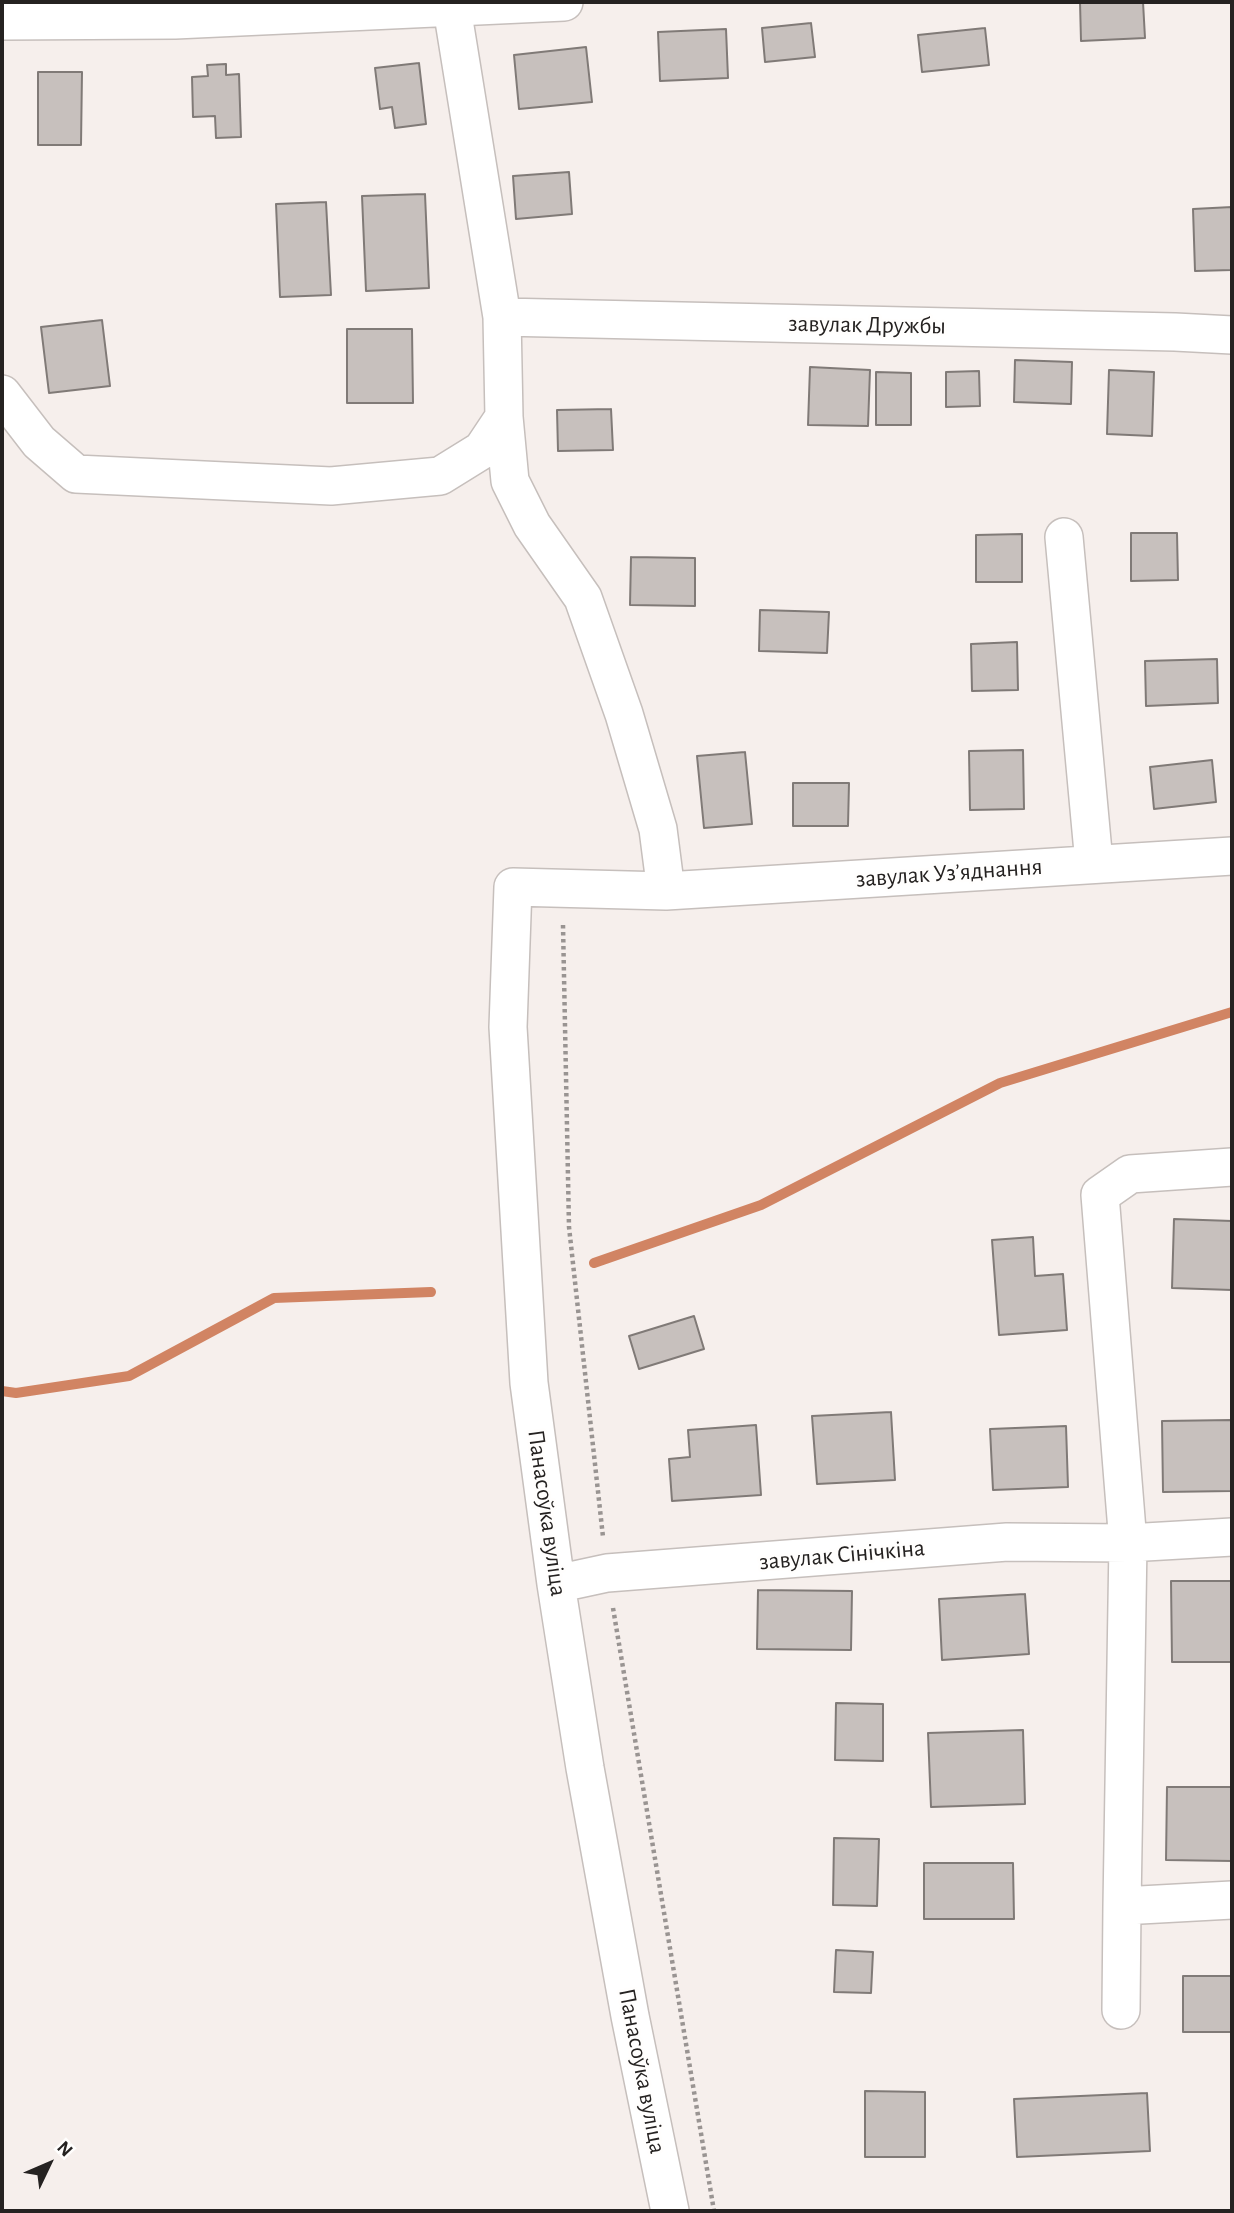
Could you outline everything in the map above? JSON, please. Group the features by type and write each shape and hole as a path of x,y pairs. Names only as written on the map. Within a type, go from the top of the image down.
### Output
{"street":[{"path":"2,21 176,11 452,8 564,2"},
{"path":"452,8 502,317 504,417 510,481 532,525 583,598 624,714 658,830 666,891"},
{"name":"завулак Дружбы","path":"502,317 1232,335"},
{"path":"2,394 39,442 76,474 318,485 440,477 482,450 504,417"},
{"path":"1064,537 1094,863"},
{"name":"завулак Узʼяднання","path":"594,888 666,891 1232,856"},
{"name":"Панасоўка вуліца","path":"594,888 513,887 508,1027 528,1369 556,1584 585,1768 630,2016 670,2211"},
{"path":"1121,2010 1128,1543 1100,1195 1130,1174 1232,1167"},
{"name":"завулак Сінічкіна","path":"556,1584 607,1573 1007,1542 1128,1543 1232,1536"},
{"path":"1122,1906 1232,1900"}],"path":[{"path":"563,920 569,1227 607,1573 714,2211"}],"building":[{"path":"1080,2 1143,2 1145,38 1081,41"},
{"path":"811,23 815,57 765,62 762,28"},
{"path":"985,28 989,65 922,72 918,35"},
{"path":"726,29 728,78 660,81 658,32"},
{"path":"586,47 592,102 519,109 514,55"},
{"path":"419,63 426,124 395,128 392,107 380,109 375,68"},
{"path":"226,64 226,75 239,74 241,137 216,138 215,116 193,117 192,77 208,76 207,65"},
{"path":"38,72 82,72 81,145 38,145"},
{"path":"569,172 572,214 516,219 513,176"},
{"path":"425,194 429,288 366,291 362,196"},
{"path":"326,202 331,295 280,297 276,204"},
{"path":"1232,207 1232,270 1195,271 1193,209"},
{"path":"102,320 110,386 49,393 41,327"},
{"path":"347,329 412,329 413,403 347,403"},
{"path":"1015,360 1072,362 1071,404 1014,402"},
{"path":"810,367 870,370 868,426 808,425"},
{"path":"1109,370 1154,372 1152,436 1107,434"},
{"path":"979,371 980,406 946,407 946,372"},
{"path":"876,372 911,373 911,425 876,425"},
{"path":"611,409 613,450 558,451 557,410"},
{"path":"1131,533 1177,533 1178,580 1131,581"},
{"path":"1022,534 1022,582 976,582 976,535"},
{"path":"631,557 695,558 695,606 630,605"},
{"path":"760,610 829,612 827,653 759,651"},
{"path":"1017,642 1018,690 972,691 971,644"},
{"path":"1217,659 1218,703 1146,706 1145,661"},
{"path":"1023,750 1024,809 970,810 969,751"},
{"path":"745,752 752,824 704,828 697,756"},
{"path":"1212,760 1216,802 1154,809 1150,767"},
{"path":"793,783 849,783 848,826 793,826"},
{"path":"1174,1219 1232,1221 1232,1290 1172,1288"},
{"path":"1033,1237 1035,1276 1063,1274 1067,1330 999,1335 992,1240"},
{"path":"694,1316 704,1349 639,1369 629,1336"},
{"path":"891,1412 895,1480 817,1484 812,1416"},
{"path":"1232,1420 1232,1491 1163,1492 1162,1421"},
{"path":"756,1425 761,1495 672,1501 669,1459 690,1457 688,1430"},
{"path":"1066,1426 1068,1487 993,1490 990,1429"},
{"path":"1171,1581 1232,1581 1232,1662 1172,1662"},
{"path":"758,1590 852,1591 851,1650 757,1649"},
{"path":"1025,1594 1029,1654 942,1660 939,1599"},
{"path":"836,1703 883,1704 883,1761 835,1760"},
{"path":"1023,1730 1025,1804 931,1807 928,1733"},
{"path":"1167,1787 1232,1787 1232,1861 1166,1860"},
{"path":"834,1838 879,1839 877,1906 833,1905"},
{"path":"924,1863 1013,1863 1014,1919 924,1919"},
{"path":"836,1950 873,1952 871,1993 834,1992"},
{"path":"1183,1976 1232,1976 1232,2032 1183,2032"},
{"path":"865,2091 925,2092 925,2157 865,2157"},
{"path":"1147,2093 1150,2151 1017,2157 1014,2099"}],"waterway":[{"path":"594,1263 761,1205 1000,1083 1232,1012"},
{"path":"2,1391 16,1393 129,1376 274,1298 431,1292"}]}
